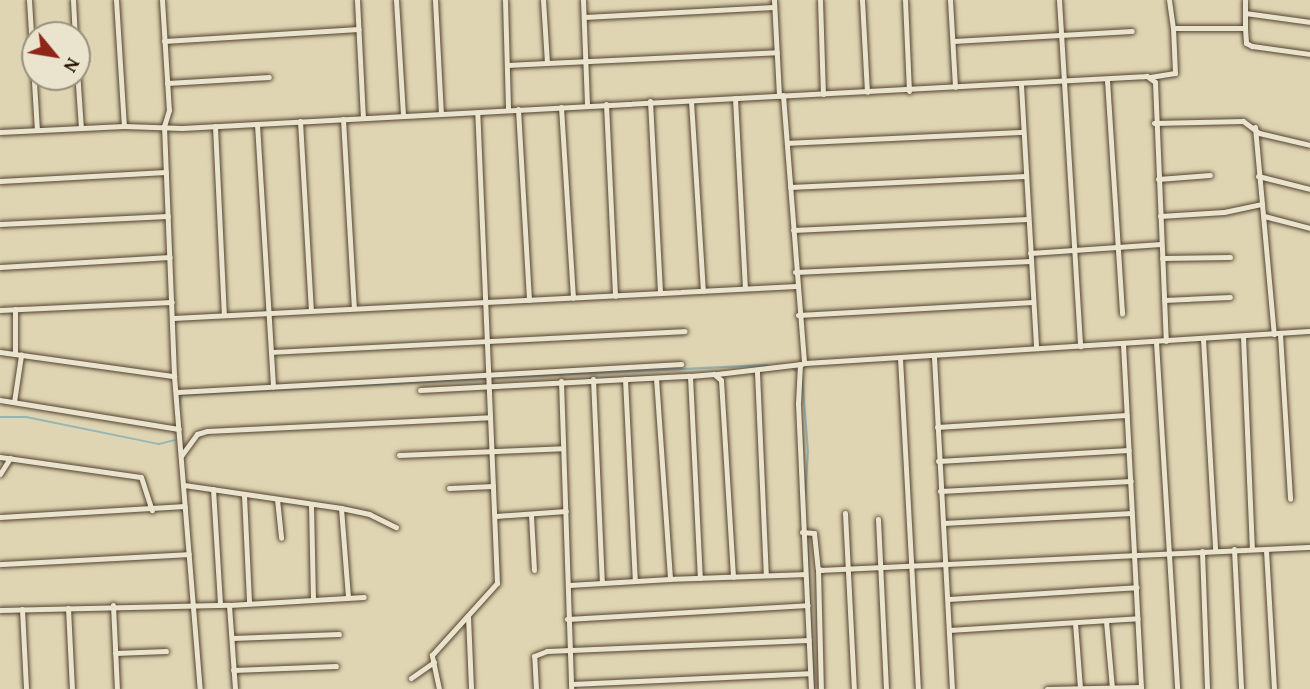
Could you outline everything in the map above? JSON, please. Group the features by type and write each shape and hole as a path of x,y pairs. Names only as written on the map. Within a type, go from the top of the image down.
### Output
{"street":[{"path":"30,0 37,130"},
{"path":"72,0 74,21"},
{"path":"116,0 124,125"},
{"path":"162,0 169,110 164,126 174,376 200,689"},
{"path":"357,0 363,118"},
{"path":"396,0 402,116"},
{"path":"435,0 441,113"},
{"path":"505,0 508,109"},
{"path":"543,0 547,63"},
{"path":"583,0 587,106"},
{"path":"820,0 823,94"},
{"path":"862,0 867,92"},
{"path":"905,0 909,91"},
{"path":"950,0 955,87"},
{"path":"1059,0 1080,346"},
{"path":"0,132 124,125 257,124 1150,76 1175,73 1169,0"},
{"path":"1245,0 1247,43 1310,54"},
{"path":"584,17 774,4 787,143 802,363 802,532 811,689"},
{"path":"1245,13 1310,22"},
{"path":"1173,29 1245,28"},
{"path":"164,41 359,29"},
{"path":"953,41 1132,31"},
{"path":"507,65 777,52"},
{"path":"1150,76 1155,82 1154,122 1166,341"},
{"path":"167,83 270,77"},
{"path":"1107,80 1122,314"},
{"path":"1021,85 1036,348"},
{"path":"78,91 81,128"},
{"path":"735,98 746,288"},
{"path":"650,101 660,292"},
{"path":"691,101 702,291"},
{"path":"606,104 615,296"},
{"path":"561,107 573,298"},
{"path":"518,109 529,300"},
{"path":"439,689 432,656 496,588 496,516 477,112"},
{"path":"343,119 354,308"},
{"path":"300,121 311,310"},
{"path":"1154,122 1243,121 1310,145"},
{"path":"257,124 273,387"},
{"path":"215,126 224,315"},
{"path":"1255,127 1258,176 1277,334 1290,499"},
{"path":"787,143 1023,132"},
{"path":"0,181 166,172"},
{"path":"1158,179 1210,175"},
{"path":"790,187 1026,176"},
{"path":"1258,176 1310,189"},
{"path":"1160,215 1224,212 1262,204"},
{"path":"0,224 168,216"},
{"path":"1264,216 1310,228"},
{"path":"793,230 1028,219"},
{"path":"1030,253 1161,244"},
{"path":"0,267 170,257"},
{"path":"1162,258 1230,257"},
{"path":"795,272 1031,261"},
{"path":"173,317 796,286"},
{"path":"1164,300 1230,297"},
{"path":"0,310 172,302"},
{"path":"798,315 1033,302"},
{"path":"14,402 18,354 15,309"},
{"path":"271,352 684,331"},
{"path":"420,390 757,372 802,363 934,357 1310,331"},
{"path":"1243,336 1252,549"},
{"path":"1203,339 1215,550"},
{"path":"1156,342 1177,689"},
{"path":"1047,689 1141,688 1123,344"},
{"path":"0,352 174,376"},
{"path":"934,357 952,689"},
{"path":"900,358 918,689"},
{"path":"177,392 489,377 681,363"},
{"path":"757,372 766,575"},
{"path":"717,374 722,380 733,577"},
{"path":"690,376 699,578"},
{"path":"656,378 670,579"},
{"path":"625,379 635,581"},
{"path":"593,380 602,582"},
{"path":"561,381 571,687 810,673"},
{"path":"0,400 179,429"},
{"path":"937,427 1127,415"},
{"path":"181,456 197,434 207,431 490,417"},
{"path":"399,455 563,448"},
{"path":"938,461 1129,450"},
{"path":"0,457 141,477 152,510"},
{"path":"0,474 10,458"},
{"path":"940,491 1131,481"},
{"path":"184,485 341,508 369,514 396,527"},
{"path":"449,488 493,486"},
{"path":"213,489 220,605"},
{"path":"244,495 249,603"},
{"path":"277,499 281,538"},
{"path":"311,504 313,597"},
{"path":"0,517 186,506"},
{"path":"341,508 348,596"},
{"path":"496,516 566,512"},
{"path":"845,513 845,570 854,689"},
{"path":"943,523 1132,513"},
{"path":"531,515 534,570"},
{"path":"878,519 886,689"},
{"path":"802,532 814,533 818,569 821,689"},
{"path":"818,569 912,568 1135,557 1167,551 1310,547"},
{"path":"1234,549 1241,689"},
{"path":"1266,550 1274,689"},
{"path":"1202,551 1207,689"},
{"path":"0,564 189,554"},
{"path":"569,585 805,574"},
{"path":"948,598 1137,587"},
{"path":"0,610 113,604 229,605 313,597 364,597"},
{"path":"113,604 117,689"},
{"path":"229,605 235,689"},
{"path":"567,619 808,605"},
{"path":"68,608 72,689"},
{"path":"22,609 26,689"},
{"path":"468,616 471,689"},
{"path":"949,630 1138,618"},
{"path":"1106,621 1112,688"},
{"path":"1075,623 1080,688"},
{"path":"232,638 339,634"},
{"path":"536,689 534,656 809,640"},
{"path":"115,653 166,651"},
{"path":"411,678 434,662"},
{"path":"233,670 336,666"}],"waterway":[{"path":"491,378 767,365"},
{"path":"792,368 796,371"},
{"path":"802,375 808,452 805,499"},
{"path":"179,411 181,395 485,379"},
{"path":"0,417 26,417 159,444 175,440"},
{"path":"807,534 814,689"}]}
